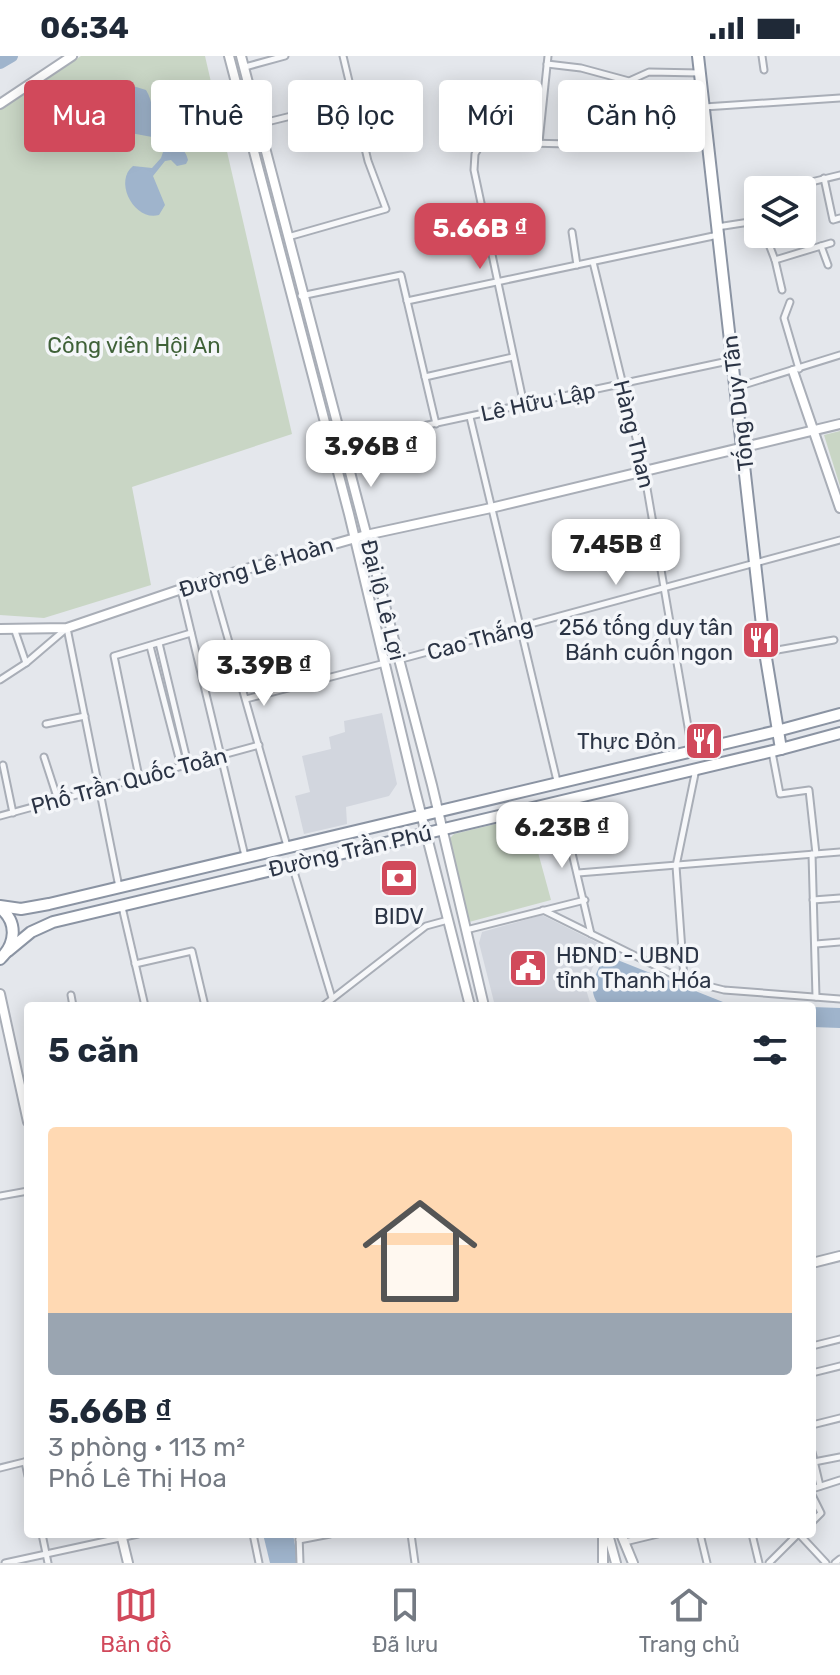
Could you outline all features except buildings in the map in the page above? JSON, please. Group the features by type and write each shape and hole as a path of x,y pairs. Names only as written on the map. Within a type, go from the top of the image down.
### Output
{"highway":[{"name":"Tống Duy Tân","path":"698,56 701,80"},
{"name":"Tống Duy Tân","path":"705,126 765,652 777,731 776,750"},
{"name":"Đường Trần Phú","path":"0,907 21,909 49,904 840,714"},
{"name":"Đường Trần Phú","path":"4,955 31,932 53,922 840,733"},
{"path":"692,751 696,769"},
{"path":"203,867 207,885"},
{"path":"0,907 11,921 14,931 4,955"}],"main road":[{"path":"0,104 72,56"},
{"name":"Đại lộ Lê Lợi","path":"229,56 355,538 469,1002"},
{"name":"Đại lộ Lê Lợi","path":"241,56 247,80"},
{"name":"Đại lộ Lê Lợi","path":"265,152 443,828 483,1002"},
{"path":"796,370 840,508"},
{"name":"Đường Lê Hoàn","path":"0,629 67,628 211,579 366,535 840,424"},
{"path":"0,994 4,1035 24,1108"},
{"path":"816,1262 840,1256"},
{"path":"123,1538 128,1563"},
{"path":"603,1563 605,1538"},
{"path":"607,1538 617,1563"},
{"path":"614,1538 617,1563"},
{"path":"622,1538 633,1563"}],"street":[{"path":"244,67 285,56"},
{"path":"343,56 348,80"},
{"path":"542,113 548,56"},
{"path":"762,56 764,70"},
{"path":"547,64 581,68 629,81 649,72 700,73"},
{"path":"705,107 840,98"},
{"path":"542,142 650,146 707,144"},
{"path":"288,237 386,209 366,152"},
{"path":"476,152 474,170 524,405"},
{"path":"816,180 840,175"},
{"path":"824,178 833,220 840,218"},
{"path":"407,301 593,262 744,225"},
{"path":"572,232 577,265"},
{"path":"775,260 831,243"},
{"path":"821,246 828,265"},
{"path":"770,248 782,290"},
{"name":"Hàng Than","path":"593,262 644,471 692,751"},
{"path":"292,299 401,275 436,424"},
{"path":"790,302 784,318 796,370"},
{"path":"736,387 840,355"},
{"path":"425,377 513,357"},
{"name":"Lê Hữu Lập","path":"343,443 733,360"},
{"path":"470,417 557,783"},
{"name":"Cao Thắng","path":"398,660 840,540"},
{"path":"211,579 287,847"},
{"path":"181,589 245,857"},
{"path":"0,680 26,663 67,628 119,887"},
{"path":"15,631 26,663"},
{"path":"139,777 114,656 191,633"},
{"path":"765,652 834,640"},
{"path":"159,643 188,764"},
{"path":"150,646 181,766"},
{"path":"246,699 386,663"},
{"path":"46,724 85,716"},
{"name":"Phố Trần Quốc Toản","path":"0,816 259,745"},
{"path":"776,750 780,794 809,790 814,854 816,997"},
{"path":"44,757 58,800"},
{"path":"3,765 13,813"},
{"path":"684,980 676,866 696,769"},
{"path":"560,801 591,934"},
{"path":"578,873 840,852"},
{"path":"292,864 332,998"},
{"path":"813,900 840,898"},
{"path":"465,930 585,900"},
{"path":"122,906 144,1002"},
{"path":"543,910 684,980 724,990 840,999"},
{"path":"328,1002 426,926 448,920"},
{"path":"816,944 840,942"},
{"path":"135,964 192,951 204,1002"},
{"path":"71,995 72,1002"},
{"path":"798,996 799,1002"},
{"path":"0,1196 24,1192"},
{"path":"816,1345 840,1339"},
{"path":"816,1372 840,1366"},
{"path":"816,1424 840,1418"},
{"path":"816,1462 840,1457"},
{"path":"0,1468 24,1462"},
{"path":"816,1470 820,1486"},
{"path":"816,1489 840,1480"},
{"path":"43,1538 48,1563"},
{"path":"5,1563 110,1538"},
{"path":"254,1538 259,1563"},
{"path":"299,1538 300,1563"},
{"path":"412,1538 415,1563"},
{"path":"701,1538 707,1563"},
{"path":"753,1538 759,1563"},
{"path":"769,1563 795,1538"},
{"path":"803,1538 825,1562"},
{"path":"835,1563 840,1559"}],"shaded area":[{"path":"382,713 397,784 389,796 346,807 347,824 304,834 295,796 310,792 302,756 331,749 329,737 345,732 344,721"},
{"path":"542,915 602,945 585,986 590,1002 494,1002 479,943 482,932"}],"green space":[{"name":"Công viên Hội An","path":"81,56 205,56 211,80 151,80 151,152 227,152 292,434 132,487 151,585 44,618 0,615 0,109 24,93 24,152 135,152 135,80 44,80"},
{"path":"840,431 840,486 824,435"},
{"path":"520,818 530,823 551,900 469,922 450,838 454,834"}],"water":[{"path":"135,87 146,90 150,99 151,137 135,134"},
{"path":"163,152 184,152 188,160 186,164 177,166 171,160 165,161 153,176 165,205 159,215 150,216 135,207 125,181 133,166 152,168"},
{"path":"605,955 723,1002 597,1002 593,994 596,974"},
{"path":"816,1007 840,1008 840,1028 816,1027"},
{"path":"264,1538 294,1538 298,1563 270,1563"}],"waterway":[{"path":"0,63 12,56"}],"place":[{"name":"256 tống duy tân Bánh cuốn ngon","path":"761,640"},
{"name":"Thực Đỏn","path":"704,741"},
{"name":"BIDV","path":"399,878"},
{"name":"HĐND - UBND tỉnh Thanh Hóa","path":"528,968"}]}
